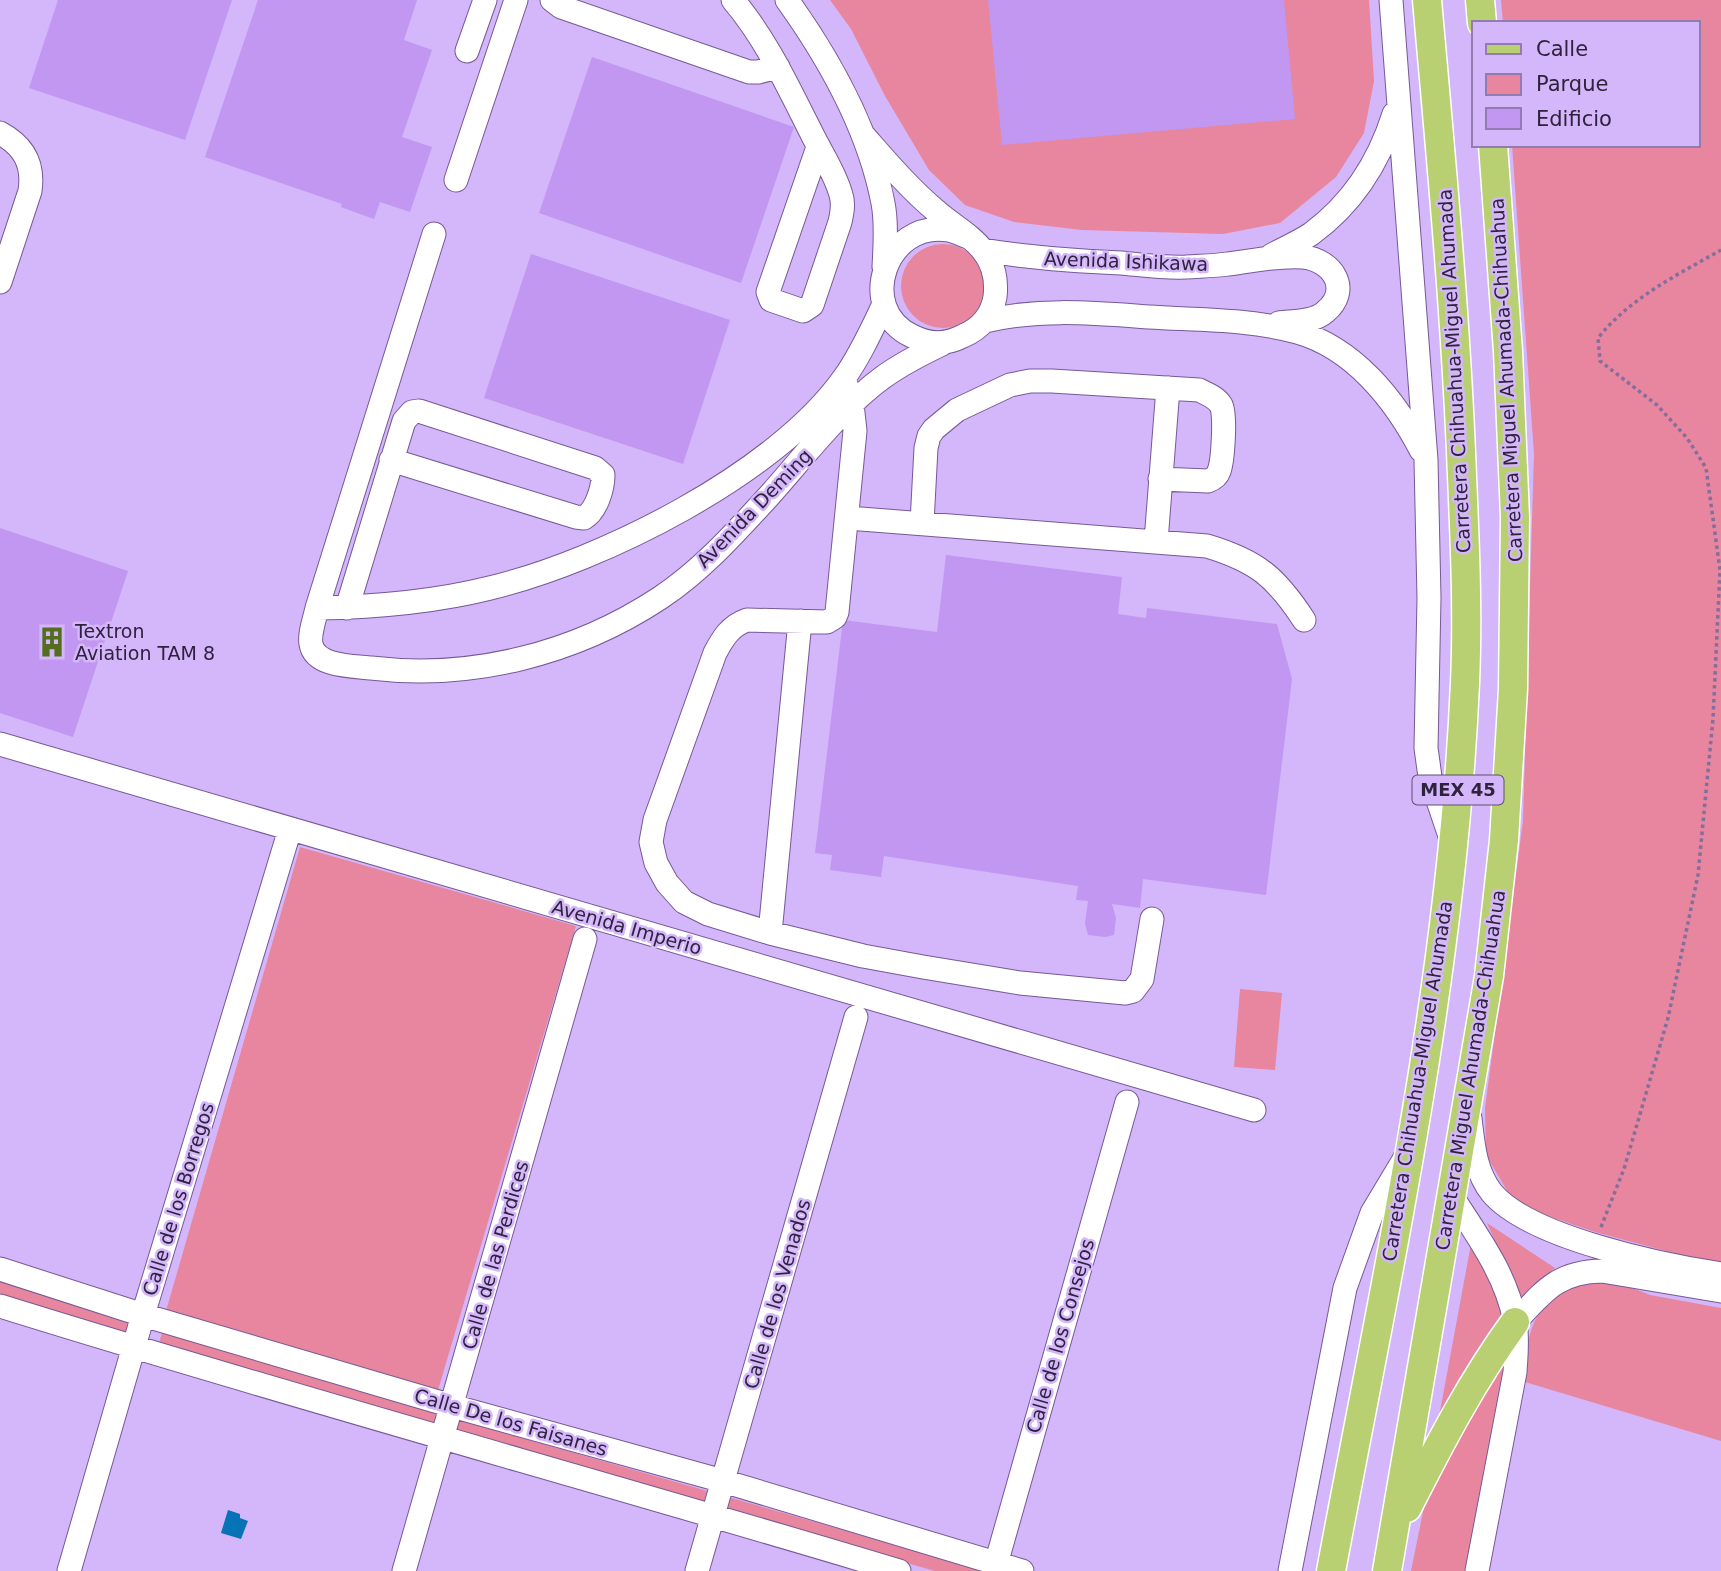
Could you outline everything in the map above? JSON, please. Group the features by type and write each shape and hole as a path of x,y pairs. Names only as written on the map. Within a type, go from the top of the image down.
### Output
{"main road":[{"name":"Carretera Chihuahua-Miguel Ahumada","path":"1331,1571 1409,1152 1434,998 1453,843 1465,678 1465,553 1459,390 1427,0"},
{"path":"1480,0 1482,21"},
{"name":"Carretera Miguel Ahumada-Chihuahua","path":"1387,1571 1489,976 1504,840 1513,689 1516,517 1508,351 1493,147"},
{"path":"1394,1533 1455,1413 1515,1322"}],"street":[{"path":"467,51 485,0"},
{"path":"456,180 516,0"},
{"path":"552,0 561,7 749,72 778,67"},
{"path":"733,0 750,19 778,67 818,147 841,194 841,222 812,306 803,311 771,300 768,292 818,147"},
{"path":"787,0 830,68 865,136 883,205 886,236 881,287 884,304 893,321 906,334 923,342 942,344 971,333 985,321 994,304 996,285 993,267 976,244 919,196 865,136"},
{"path":"1391,0 1426,460 1429,598 1426,748 1430,777 1453,843"},
{"path":"1269,257 1310,234 1344,205 1368,173 1385,142 1398,100"},
{"path":"0,133 22,150 30,163 32,176 30,191 0,282"},
{"name":"Avenida Ishikawa","path":"884,270 893,251 909,237 928,230 949,230 976,244 1024,257 1181,267 1227,264 1269,257"},
{"path":"317,608 434,234"},
{"path":"1266,325 1312,319 1324,314 1333,304 1338,292 1337,278 1329,267 1318,260 1304,257 1269,257"},
{"name":"Avenida Deming","path":"884,304 844,378 816,411 754,464 716,489 634,535 556,568 490,588 424,601 317,608 310,642 314,652 326,660 341,664 380,669 444,671 515,662 587,638 660,598 713,556 852,404 890,372 942,344"},
{"path":"985,321 1012,315 1066,312 1266,325 1300,332 1334,349 1363,370 1390,399 1408,425 1426,460"},
{"path":"844,378 852,404 855,431 848,518 835,617 827,622 747,620 736,624 725,635 715,653 655,820 651,842 656,863 667,883 684,902 708,914 769,933 863,956 1020,983 1125,993 1133,991 1142,979 1152,919"},
{"path":"922,523 929,436 934,429 957,410 992,392 1030,381 1199,390 1220,402 1224,411 1220,470 1215,478 1208,481 1160,479"},
{"path":"1156,541 1168,388"},
{"path":"347,608 391,460 404,421 412,412 419,411 595,468 603,475 603,481 594,510 584,518 391,460"},
{"path":"848,518 1207,546 1238,555 1265,572 1287,593 1304,620"},
{"path":"769,933 800,621"},
{"name":"Avenida Imperio","path":"0,744 1254,1110"},
{"name":"Calle de los Borregos","path":"69,1571 290,828"},
{"name":"Calle de las Perdices","path":"404,1571 584,939"},
{"name":"Calle de los Venados","path":"697,1571 856,1017"},
{"path":"1467,1101 1475,1156 1482,1178 1493,1194 1509,1208 1546,1228 1594,1245 1671,1266 1721,1274"},
{"name":"Calle de los Consejos","path":"995,1567 1127,1102"},
{"path":"1290,1571 1345,1288 1372,1213 1409,1152"},
{"path":"1451,1195 1482,1242 1502,1281 1515,1322 1517,1346 1515,1372 1476,1571"},
{"name":"Calle De los Faisanes","path":"0,1269 143,1315 452,1406 723,1481 995,1567 1022,1571"},
{"path":"1515,1322 1549,1286 1567,1276 1583,1272 1602,1271 1721,1291"},
{"name":"Calle De los Faisanes","path":"0,1306 134,1348 899,1571"}],"path":[{"path":"1594,1245 1624,1169 1668,1018 1698,875 1713,719 1720,570 1706,468 1688,438 1657,405 1600,361 1598,338 1614,318 1649,291 1721,250"}],"green space":[{"path":"830,0 1369,0 1374,81 1364,133 1336,177 1280,223 1223,234 1082,230 1014,222 965,205 929,170 885,96 851,29"},
{"path":"1501,0 1721,0 1721,1263 1703,1261 1595,1232 1539,1213 1509,1194 1486,1155 1485,1108 1523,821 1534,454 1512,147 1700,147 1700,21 1503,21"},
{"path":"935,244 951,244 967,251 978,262 985,278 982,302 973,316 951,328 935,328 919,321 908,310 901,294 901,278 908,262 919,251"},
{"path":"300,847 576,926 438,1390 166,1311"},
{"path":"1240,989 1282,993 1275,1070 1234,1067"},
{"path":"1487,1223 1555,1268 1521,1300"},
{"path":"1471,1244 1502,1300 1505,1321 1436,1433"},
{"path":"0,1280 132,1322 127,1335 0,1294"},
{"path":"1589,1280 1721,1308 1721,1441 1525,1382 1528,1346 1537,1317 1556,1295"},
{"path":"163,1329 440,1410 435,1428 158,1347"},
{"path":"1506,1360 1468,1571 1411,1571 1427,1492 1480,1385"},
{"path":"459,1420 711,1492 707,1506 456,1434"},
{"path":"728,1497 979,1569 935,1571 724,1511"}],"water":[{"path":"228,1510 240,1514 240,1518 248,1521 241,1539 221,1533"}],"building":[{"path":"58,0 232,0 185,140 29,88"},
{"path":"258,0 417,0 404,40 432,50 402,137 432,147 410,212 380,202 374,219 341,207 342,204 205,157"},
{"path":"988,0 1284,0 1295,119 1002,145"},
{"path":"592,57 794,127 741,283 539,213"},
{"path":"531,254 730,320 683,464 484,398"},
{"name":"Textron Aviation TAM 8","path":"0,528 128,571 73,737 0,713"},
{"path":"946,555 1122,577 1118,614 1146,618 1147,608 1277,624 1292,679 1266,895 1143,879 1140,908 1112,904 1116,918 1114,935 1105,937 1088,935 1085,923 1088,901 1076,900 1078,886 884,856 881,877 830,870 832,855 815,853 843,620 937,632"}],"place":[{"name":"Textron Aviation TAM 8","path":"52,642"}]}
